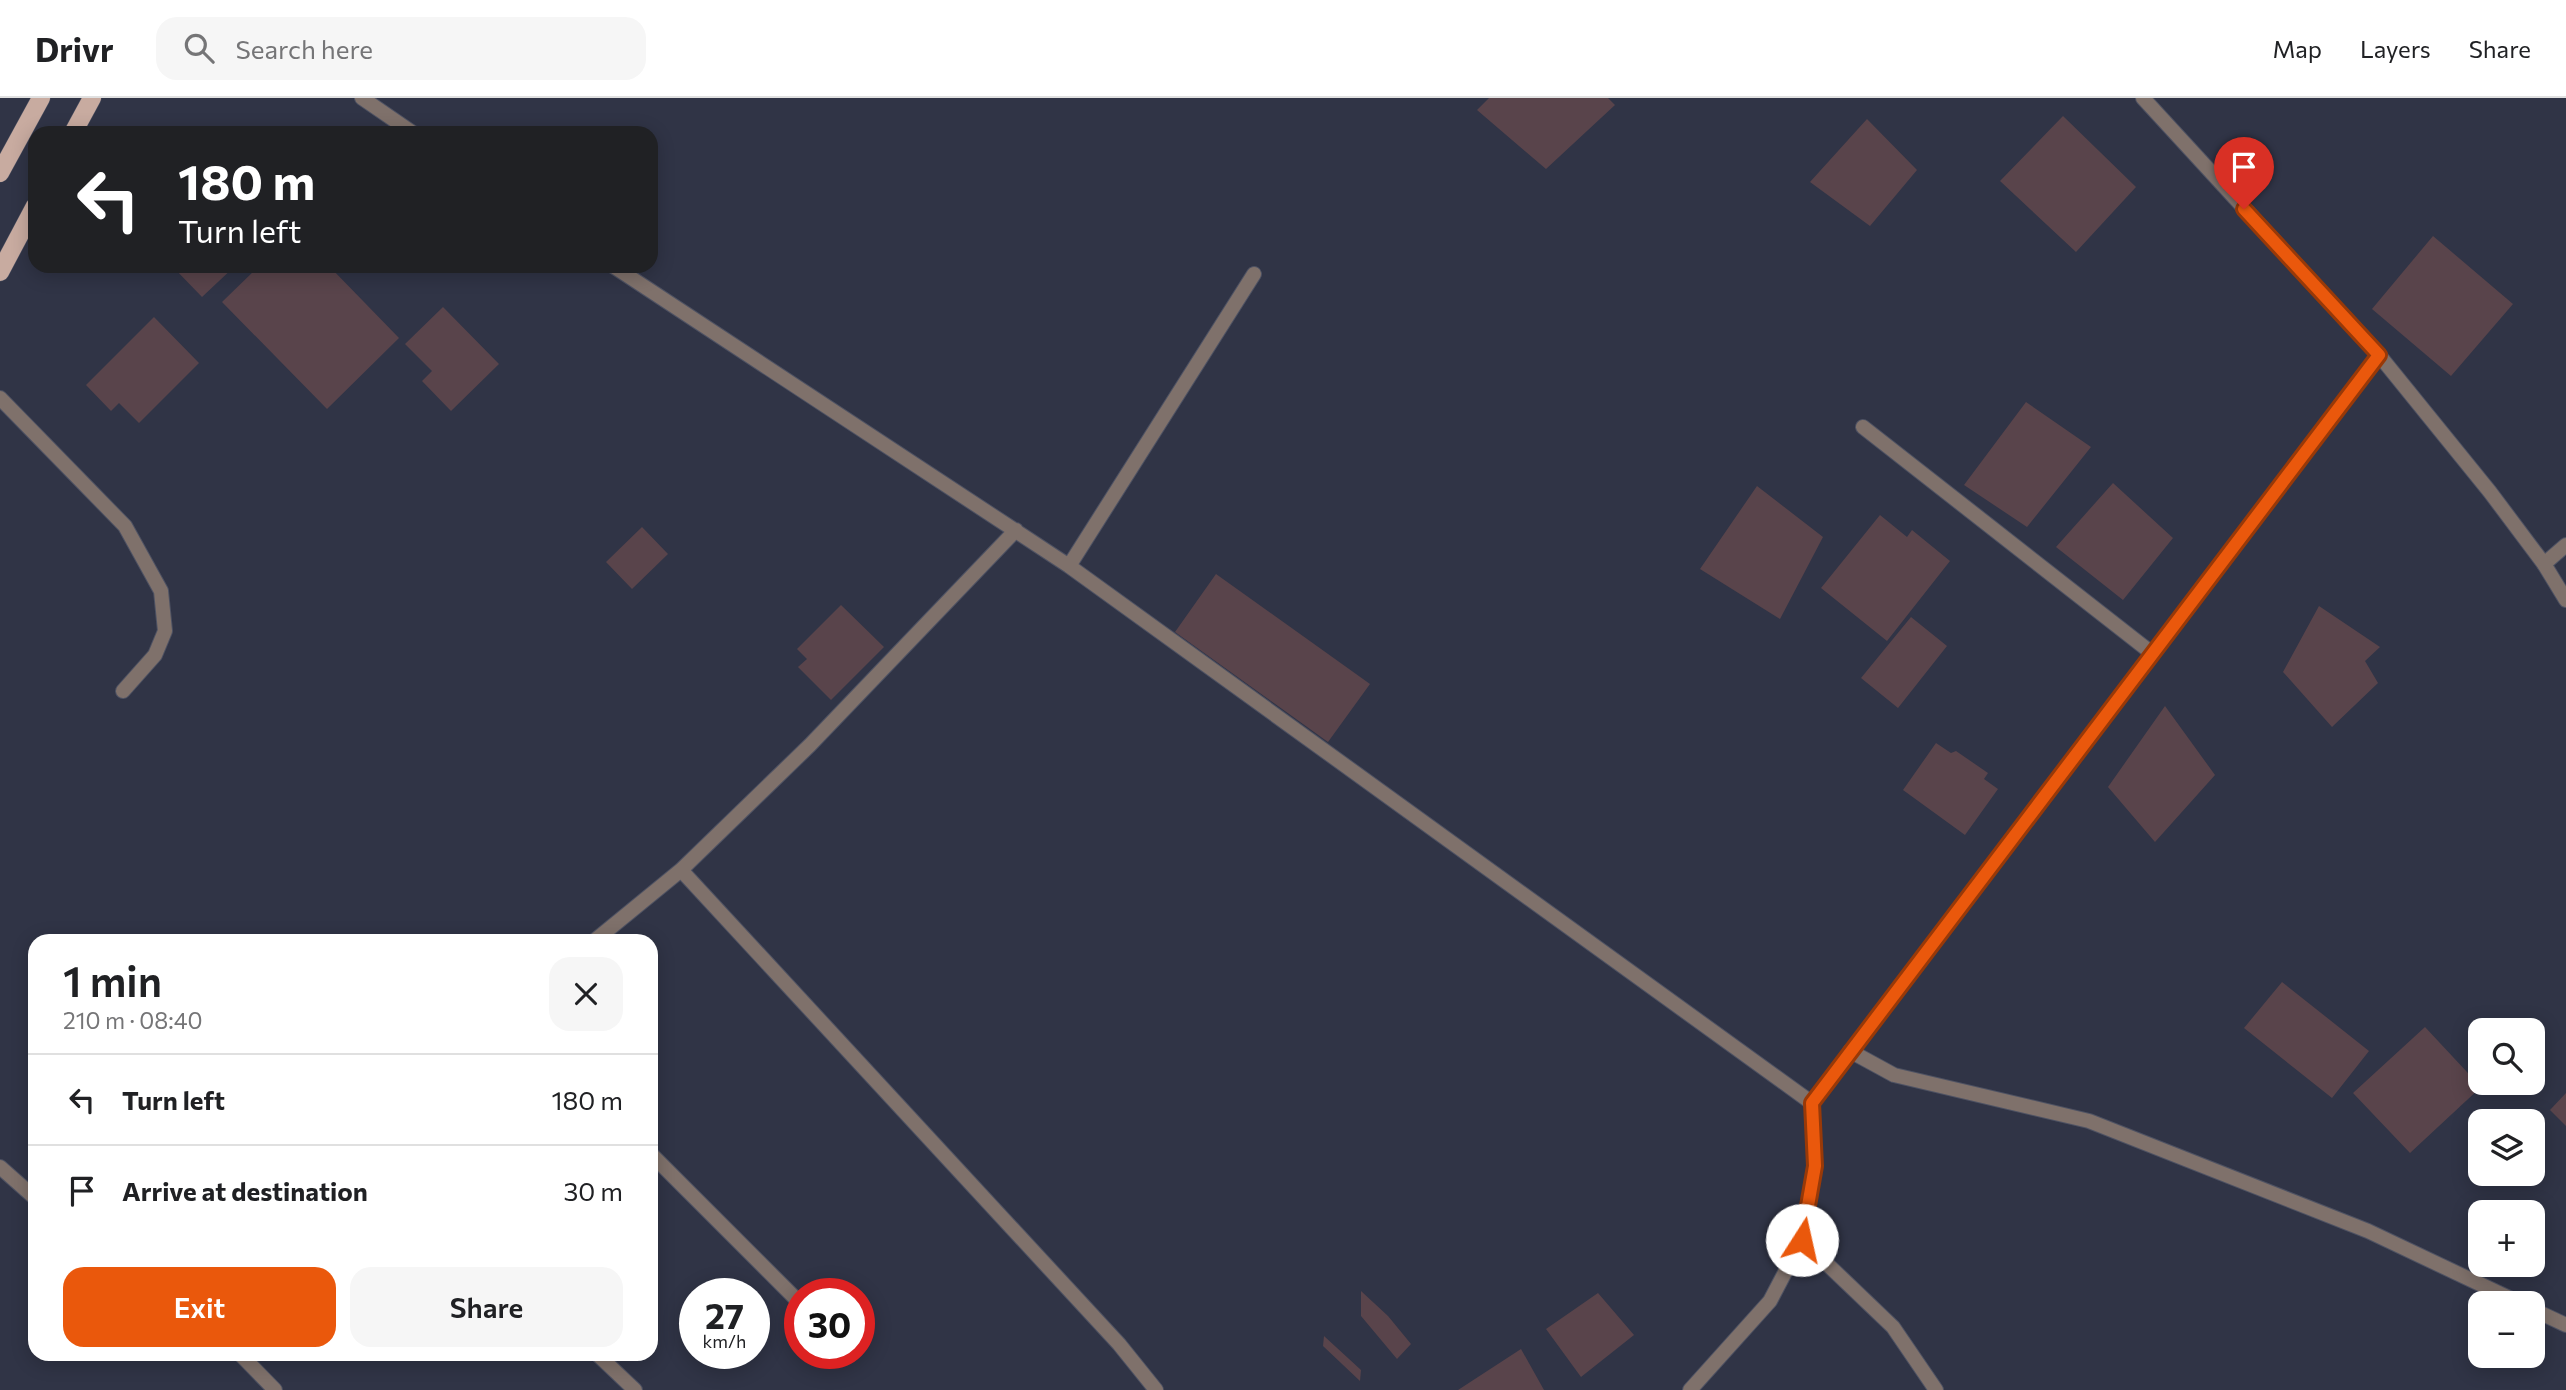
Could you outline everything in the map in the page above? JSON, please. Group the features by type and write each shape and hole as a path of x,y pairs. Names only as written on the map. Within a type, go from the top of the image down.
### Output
{"main road":[{"path":"0,173 41,98"},
{"path":"77,126 92,98"},
{"path":"0,272 28,219"}],"street":[{"path":"362,98 403,126"},
{"path":"2143,98 2379,355 2490,492 2544,564 2566,600"},
{"path":"623,273 1069,566 1812,1103"},
{"path":"1069,566 1254,274"},
{"path":"1690,1390 1770,1301 1802,1240 1815,1166 1812,1103 2379,355"},
{"path":"0,398 125,526 162,591 165,631 155,655 123,691"},
{"path":"1863,427 2153,654"},
{"path":"603,934 681,870 810,745 1016,530"},
{"path":"2544,564 2566,545"},
{"path":"681,870 1119,1344 1156,1390"},
{"path":"1850,1051 1894,1075 2089,1121 2368,1231 2495,1291"},
{"path":"658,1161 784,1287"},
{"path":"0,1167 28,1192"},
{"path":"1802,1240 1893,1327 1936,1390"},
{"path":"2545,1315 2566,1325"},
{"path":"247,1361 275,1390"},
{"path":"604,1361 635,1390"}],"building":[{"path":"1489,98 1608,98 1615,105 1546,169 1477,110"},
{"path":"2063,116 2136,187 2076,252 2000,181"},
{"path":"1867,119 1917,170 1870,226 1810,182"},
{"path":"2433,236 2513,304 2451,376 2372,309"},
{"path":"179,273 228,273 202,297"},
{"path":"252,273 336,273 399,338 327,409 222,302"},
{"path":"443,307 499,364 451,411 422,381 432,371 405,344"},
{"path":"154,317 199,363 139,423 119,403 111,411 86,385"},
{"path":"2026,402 2091,447 2027,527 1964,485"},
{"path":"2113,483 2173,538 2123,600 2056,547"},
{"path":"1757,486 1823,537 1780,619 1700,569"},
{"path":"1880,515 1907,537 1912,530 1950,561 1887,641 1821,588"},
{"path":"642,527 668,554 632,589 606,562"},
{"path":"1216,574 1370,684 1328,742 1175,632"},
{"path":"841,605 884,647 831,700 798,667 807,659 797,649"},
{"path":"2319,606 2380,647 2365,661 2378,683 2332,727 2283,672"},
{"path":"1911,617 1947,646 1898,708 1861,678"},
{"path":"2165,706 2215,775 2155,842 2108,787"},
{"path":"1936,743 1951,753 1956,751 1988,773 1984,779 1998,789 1965,835 1903,790"},
{"path":"2282,982 2369,1051 2332,1098 2244,1028"},
{"path":"2425,1027 2468,1073 2468,1095 2472,1095 2410,1153 2353,1093"},
{"path":"2566,1093 2566,1126 2550,1110"},
{"path":"1361,1291 1388,1316 1411,1344 1397,1359 1361,1316"},
{"path":"1598,1293 1634,1335 1581,1377 1546,1329"},
{"path":"1324,1336 1361,1370 1360,1381 1323,1346"},
{"path":"1521,1349 1544,1390 1458,1390"}],"route":[{"path":"1802,1240 1815,1166 1812,1103 2379,355 2244,209"}]}
